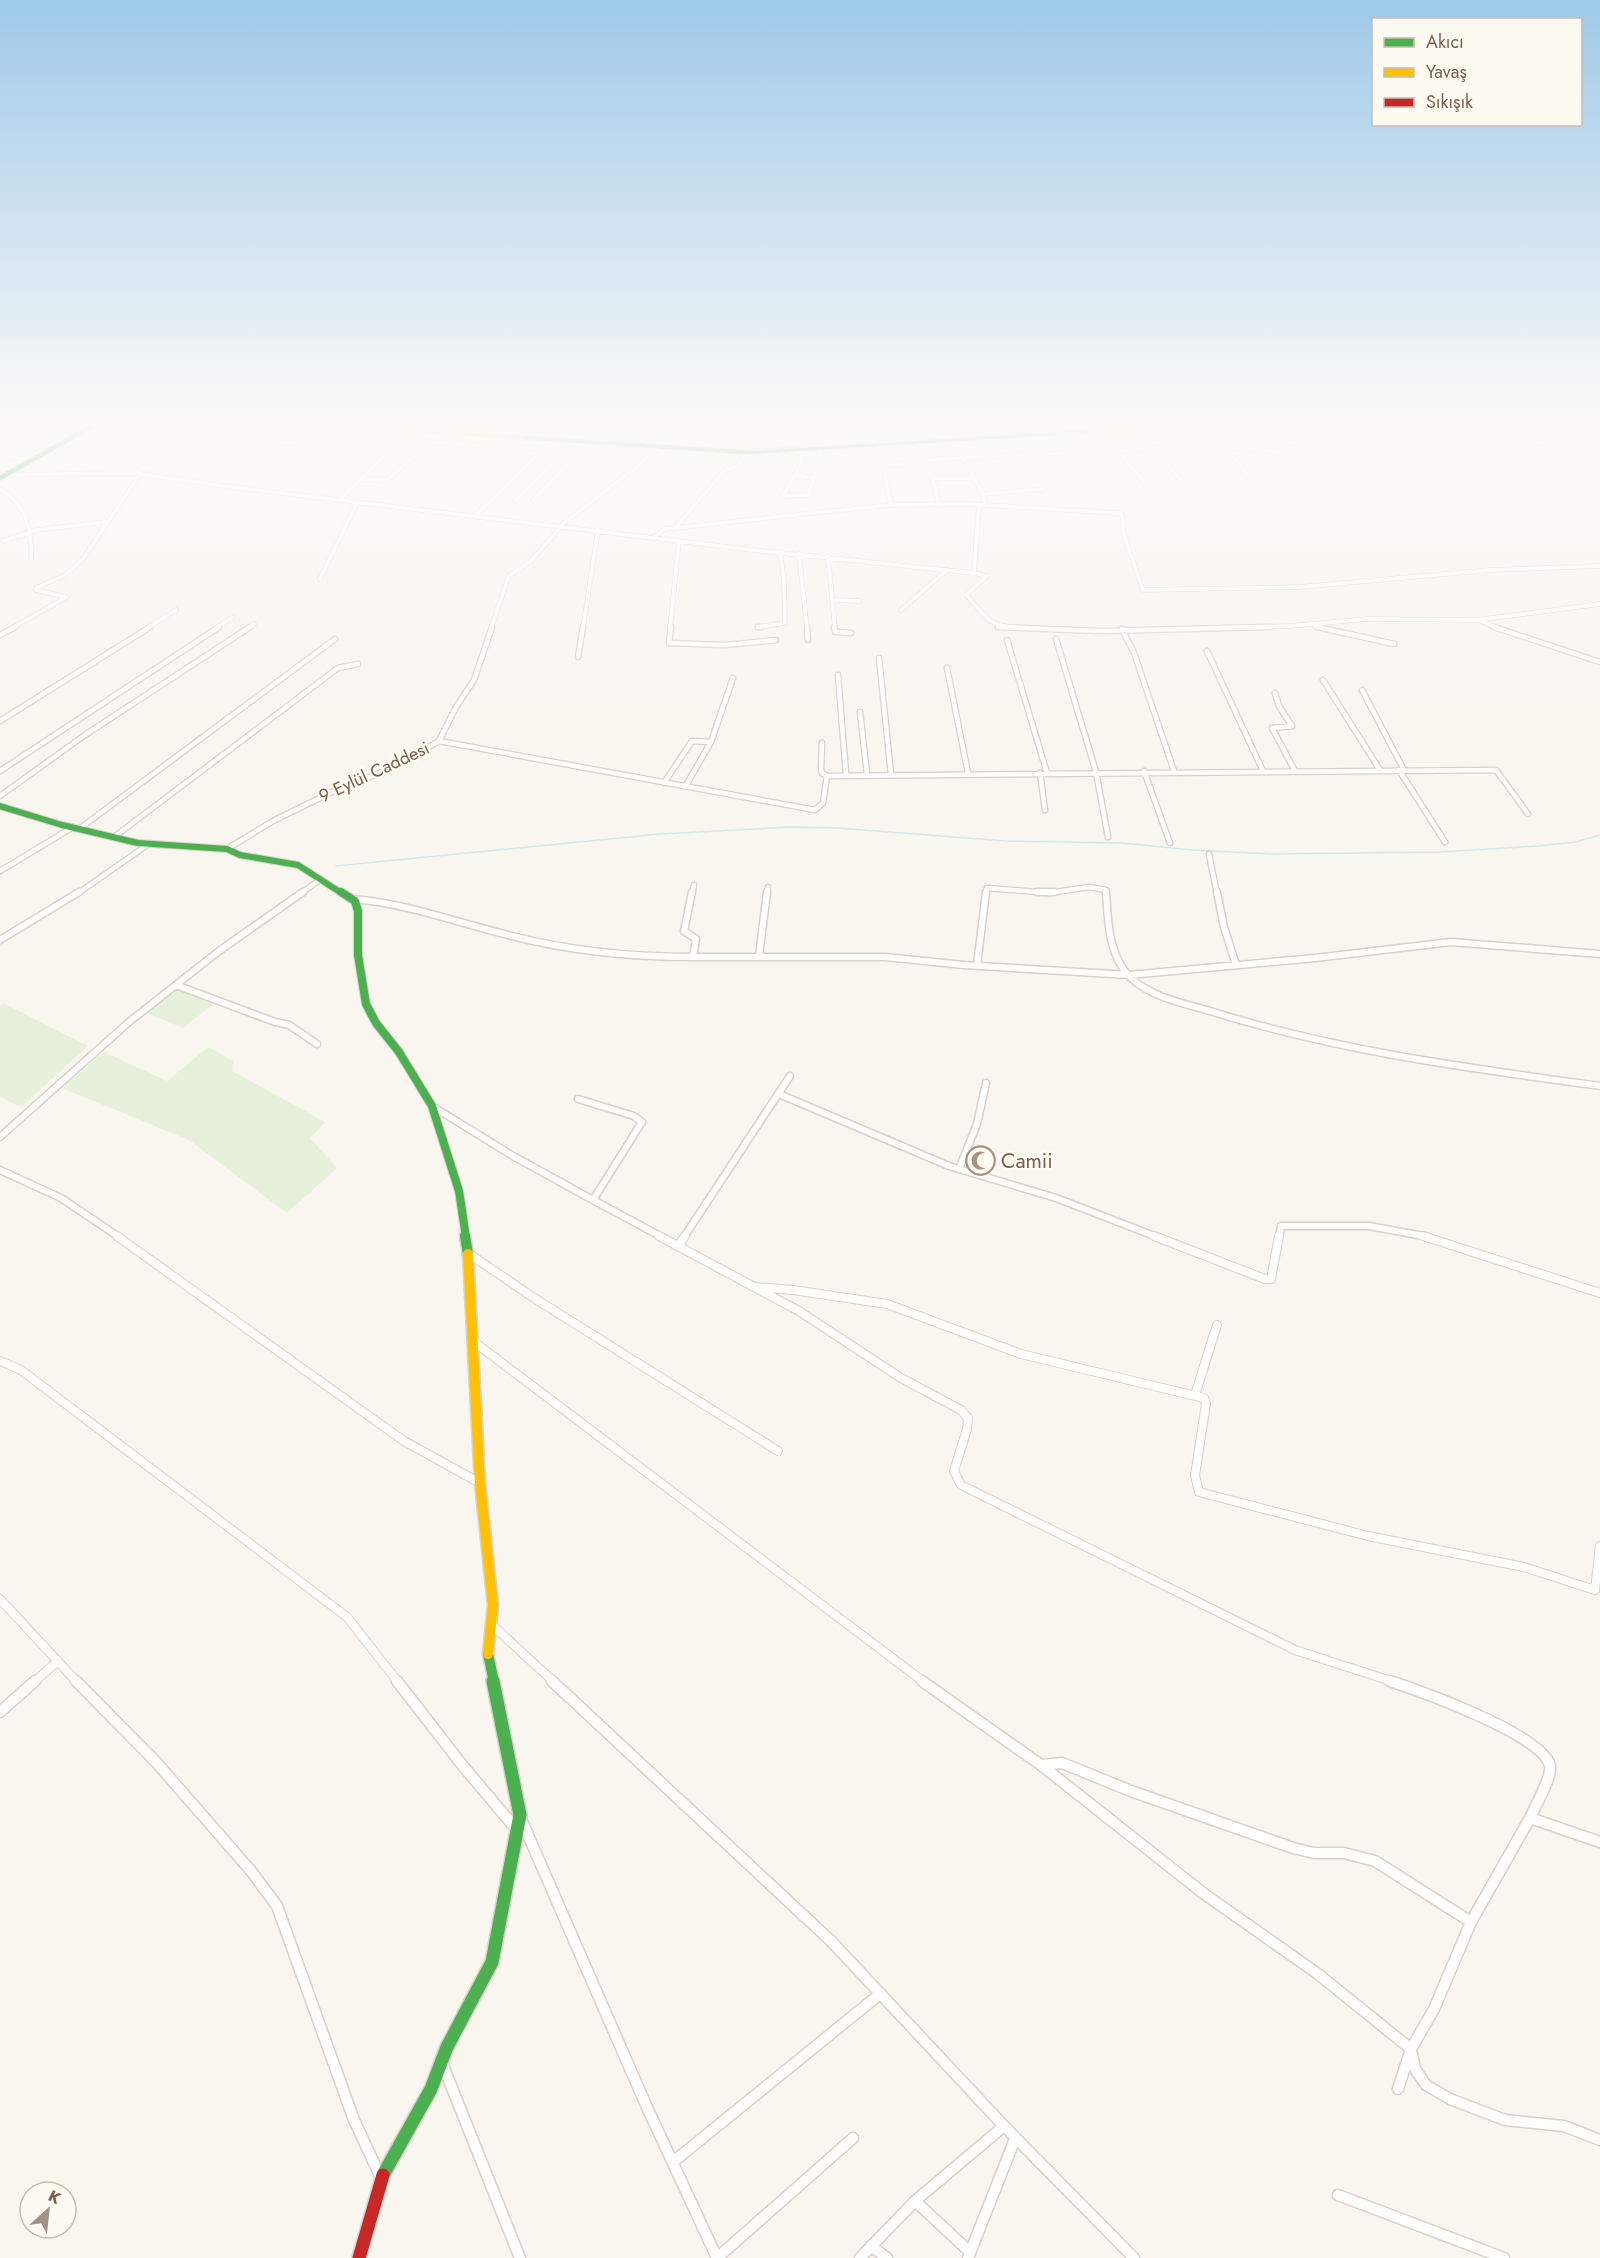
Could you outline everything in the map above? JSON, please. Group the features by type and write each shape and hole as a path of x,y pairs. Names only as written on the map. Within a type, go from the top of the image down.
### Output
{"main road":[{"path":"0,806 114,837 150,843 227,849 240,855 298,865 355,901 358,911 358,955 366,1004 376,1023 399,1052 432,1106 459,1191 468,1253 480,1483 493,1605 487,1647 512,1764 520,1815 492,1962 442,2062 431,2090 381,2178 359,2258"}],"street":[{"path":"29,527 31,532 31,560"},
{"path":"3,541 31,532 66,527"},
{"path":"0,635 66,597 36,590 36,588 72,570 97,541 103,527"},
{"path":"320,579 345,527"},
{"name":"9 Eylül Caddesi","path":"227,849 273,820 332,792 395,767 439,741 456,707 474,680 509,576 531,561 559,527"},
{"path":"579,527 987,576 966,594 999,627 1076,628 1092,631 1308,625 1367,619 1477,620 1600,604"},
{"path":"654,537 665,529 681,527"},
{"path":"974,573 979,527"},
{"path":"1123,527 1143,590 1300,587 1490,570 1600,566"},
{"path":"578,657 598,530"},
{"path":"679,541 669,643 725,645 776,640"},
{"path":"758,627 785,623 784,580 780,552"},
{"path":"799,554 808,640"},
{"path":"828,556 835,632 851,633"},
{"path":"901,610 947,570"},
{"path":"831,600 859,601"},
{"path":"0,721 176,610"},
{"path":"0,771 233,617"},
{"path":"1477,620 1523,638 1600,662"},
{"path":"0,796 86,735 254,624"},
{"path":"1308,625 1394,644"},
{"path":"1122,629 1134,653 1174,771"},
{"path":"0,871 76,828 334,639"},
{"path":"1056,639 1096,772 1108,837"},
{"path":"1007,640 1047,773"},
{"path":"1207,651 1263,771"},
{"path":"879,658 891,774"},
{"path":"114,837 338,668 358,664"},
{"path":"947,668 968,773"},
{"path":"838,675 846,774"},
{"path":"685,787 711,742 734,678"},
{"path":"1323,680 1380,770"},
{"path":"1362,690 1402,770 1445,842"},
{"path":"1275,693 1279,706 1292,726 1272,728 1295,771"},
{"path":"860,712 867,774"},
{"path":"439,741 815,810 823,803 827,776"},
{"path":"664,783 692,741 711,742"},
{"path":"822,743 821,769 822,773 827,776 1144,771 1496,770 1528,814"},
{"path":"1144,771 1170,843"},
{"path":"1040,773 1045,810"},
{"path":"0,940 101,879 150,843"},
{"path":"1209,854 1224,927 1236,965"},
{"path":"0,1137 74,1069 176,985 321,879"},
{"path":"693,957 696,939 684,931 684,928 694,885"},
{"path":"759,956 768,887"},
{"path":"977,965 987,888 1049,893 1098,888 1106,890 1108,924 1117,958 1129,975 1153,990 1232,1019 1395,1056 1600,1086"},
{"path":"352,899 427,913 570,950 648,957 885,957 1129,975 1451,942 1600,954"},
{"path":"176,985 275,1022 290,1025 318,1044"},
{"path":"678,1246 790,1076"},
{"path":"959,1168 977,1124 986,1083"},
{"path":"779,1094 959,1168 1056,1198 1265,1279 1271,1279 1281,1226 1338,1224 1379,1227 1423,1235 1600,1293"},
{"path":"578,1099 634,1116 642,1122 593,1200"},
{"path":"432,1106 513,1156 799,1311 901,1378 961,1410 968,1418 967,1429 954,1471 961,1485 1295,1650 1433,1695 1512,1732 1543,1752 1550,1767 1548,1778 1530,1818 1471,1922 1434,2009 1411,2049 1398,2088"},
{"path":"0,1170 61,1198 404,1441 480,1483"},
{"path":"468,1253 534,1298 778,1451"},
{"path":"752,1287 793,1290 887,1304 1021,1354 1204,1398 1206,1404 1195,1475 1199,1492 1368,1536 1533,1569 1595,1590 1600,1546"},
{"path":"1195,1395 1217,1325"},
{"path":"472,1341 942,1696 1041,1765 1203,1893 1318,1974 1411,2049 1415,2069 1426,2085 1450,2099 1505,2120 1564,2126 1600,2140"},
{"path":"0,1361 21,1370 347,1617 463,1766 517,1830"},
{"path":"0,1599 102,1709 156,1762 251,1871 278,1906 354,2120 381,2178"},
{"path":"490,1623 832,1942 1015,2139 1134,2258"},
{"path":"0,1712 58,1661"},
{"path":"1041,1765 1062,1762 1131,1791 1293,1848 1314,1853 1344,1853 1368,1858 1395,1871 1471,1922"},
{"path":"520,1815 717,2258 853,2138"},
{"path":"1530,1818 1600,1842"},
{"path":"673,2162 880,1994"},
{"path":"442,2062 520,2258"},
{"path":"860,2258 915,2201 1004,2126"},
{"path":"915,2201 969,2255 1015,2139"},
{"path":"1338,2195 1504,2258"},
{"path":"871,2246 887,2258"}],"green space":[{"path":"177,989 213,1004 183,1028 147,1013"},
{"path":"3,1003 88,1046 21,1107 0,1097 0,1006"},
{"path":"208,1047 233,1061 232,1071 325,1122 310,1138 337,1168 287,1213 189,1140 62,1088 104,1052 167,1081"}],"waterway":[{"path":"336,866 660,834 790,827 838,828 1006,841 1122,843 1192,850 1272,854 1440,852 1538,846 1575,842 1600,835"}],"traffic: fast":[{"path":"0,806 62,825 138,843 227,849 240,855 298,865 355,901 358,911 358,955 366,1004 376,1023 399,1052 432,1106 459,1191 468,1254"},
{"path":"383,2175 431,2089 447,2047 492,1962 520,1815 488,1654"}],"traffic: slow":[{"path":"468,1254 480,1483 493,1605 488,1654"}],"traffic: jam":[{"path":"359,2258 383,2175"}],"place":[{"name":"Camii","path":"980,1161"}]}
